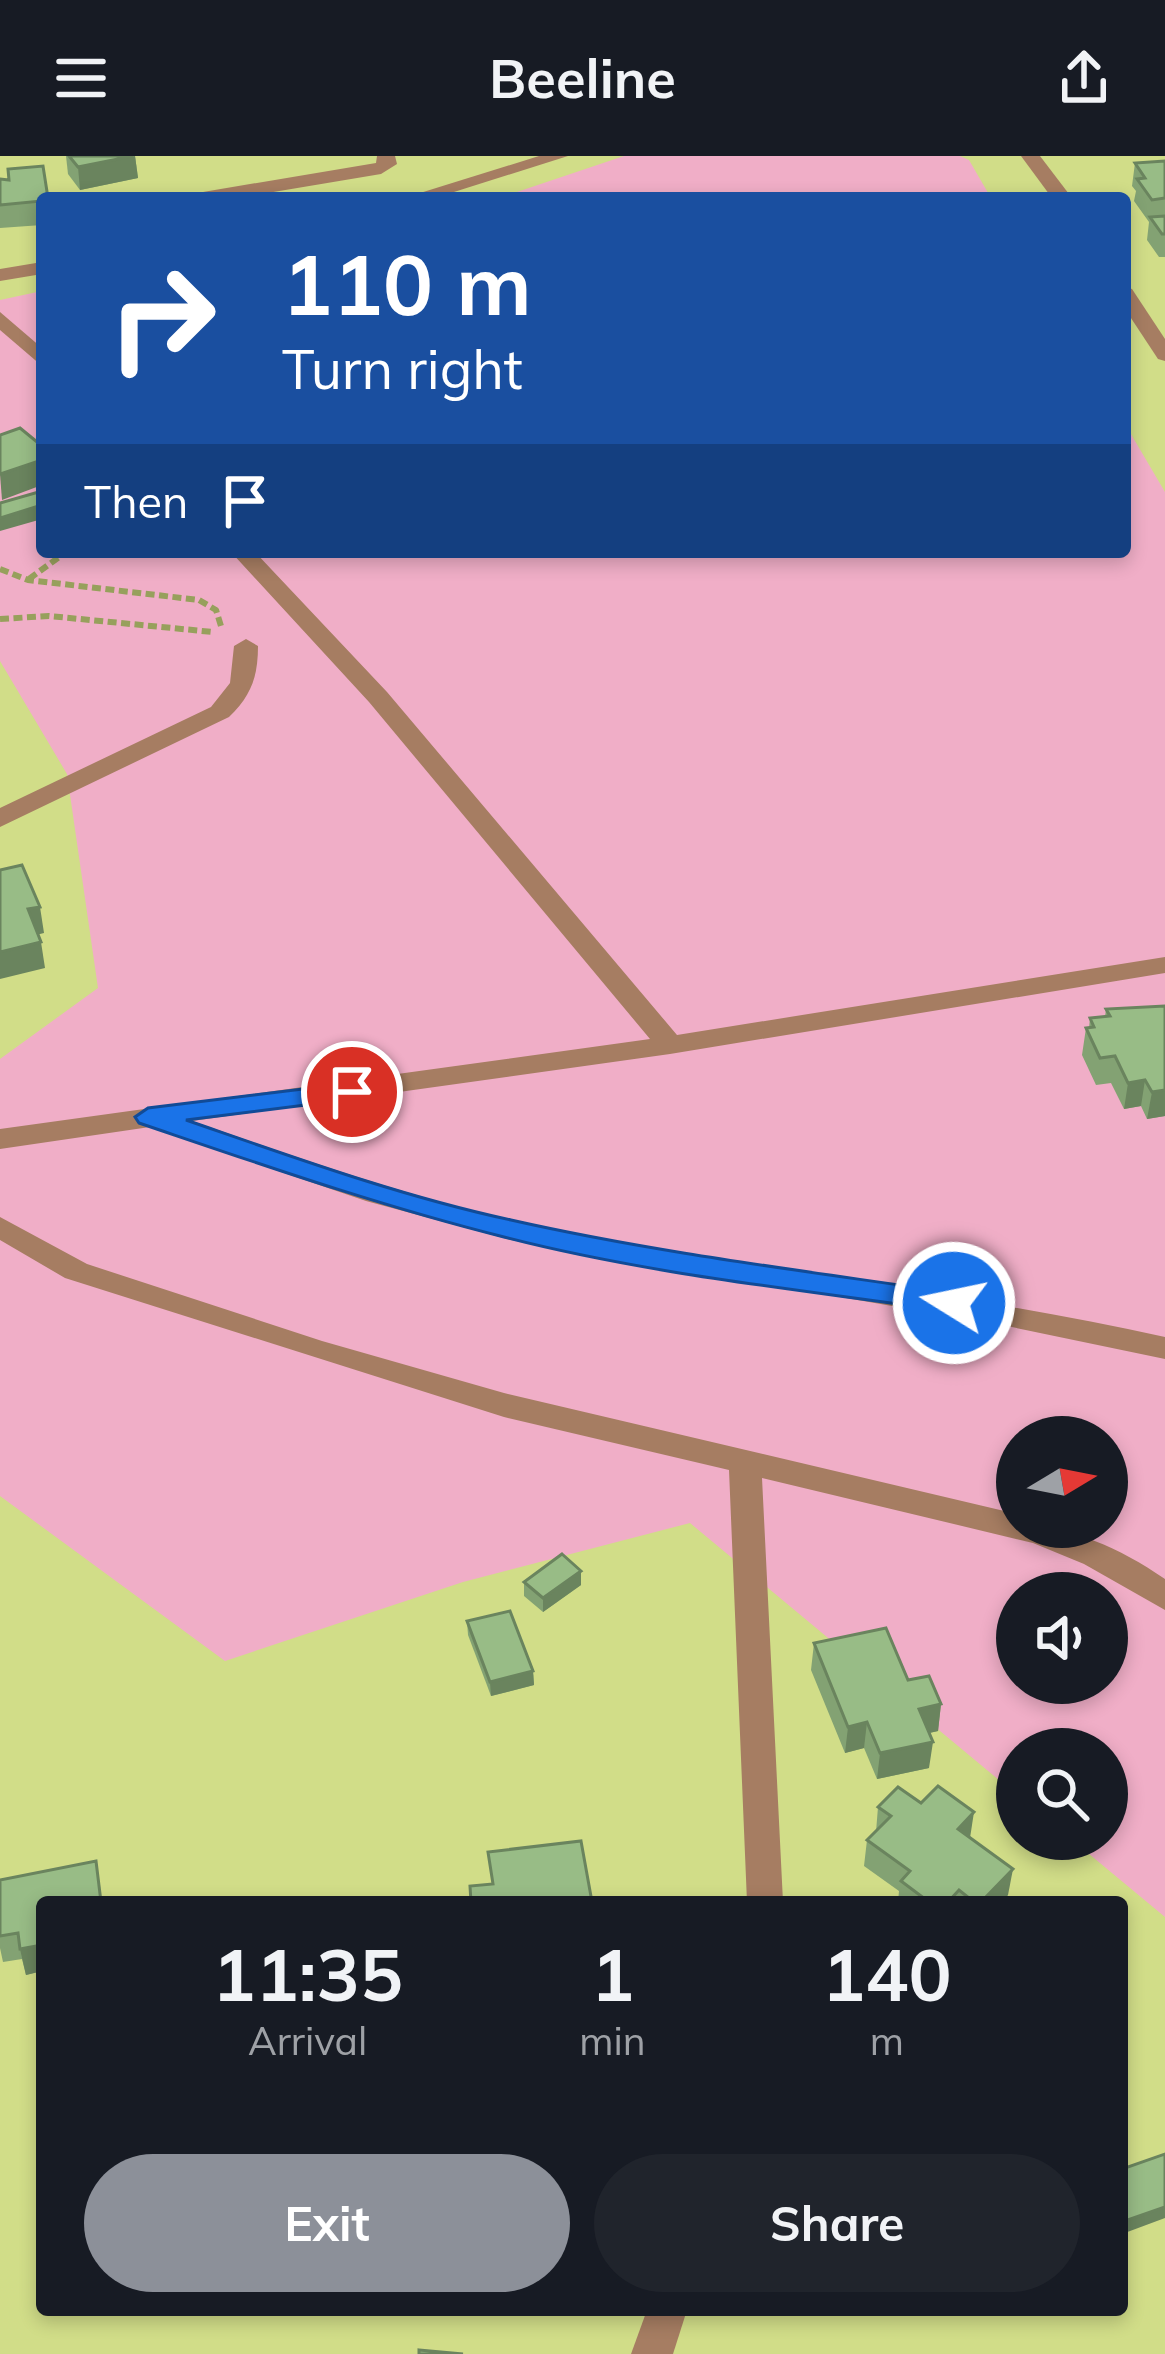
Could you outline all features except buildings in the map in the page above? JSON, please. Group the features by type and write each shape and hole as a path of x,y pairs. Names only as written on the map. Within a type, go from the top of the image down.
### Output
{"street":[{"path":"238,192 381,168 388,164 386,156"},
{"path":"435,192 559,156"},
{"path":"1035,157 1058,192"},
{"path":"0,275 36,269"},
{"path":"1131,302 1165,355"},
{"path":"0,318 36,353"},
{"path":"247,558 451,781 670,1046"},
{"path":"0,819 41,794 220,712 239,695 247,679 246,646"},
{"path":"0,1139 670,1046 1165,965"},
{"path":"148,1117 346,1184 508,1229 676,1261 934,1299 1165,1348"},
{"path":"0,1227 76,1271 182,1310 504,1405 996,1521"},
{"path":"745,1459 765,1896"},
{"path":"1080,1548 1137,1575 1165,1597"},
{"path":"652,2354 666,2316"}],"path":[{"path":"28,580 58,558"},
{"path":"0,569 28,580 199,600 216,610 223,633 49,616 0,619"}],"shaded area":[{"path":"624,156 960,156 969,160 988,192 517,192"},
{"path":"36,292 36,558 1131,558 1131,434 1165,492 1165,1917 1096,1860 1128,1860 1128,1728 996,1728 996,1778 690,1523 463,1582 225,1661 0,1496 0,1059 98,988 67,774 0,661 0,300"}],"route":[{"path":"352,1092 148,1117 346,1184 508,1229 652,1257 954,1303"}]}
